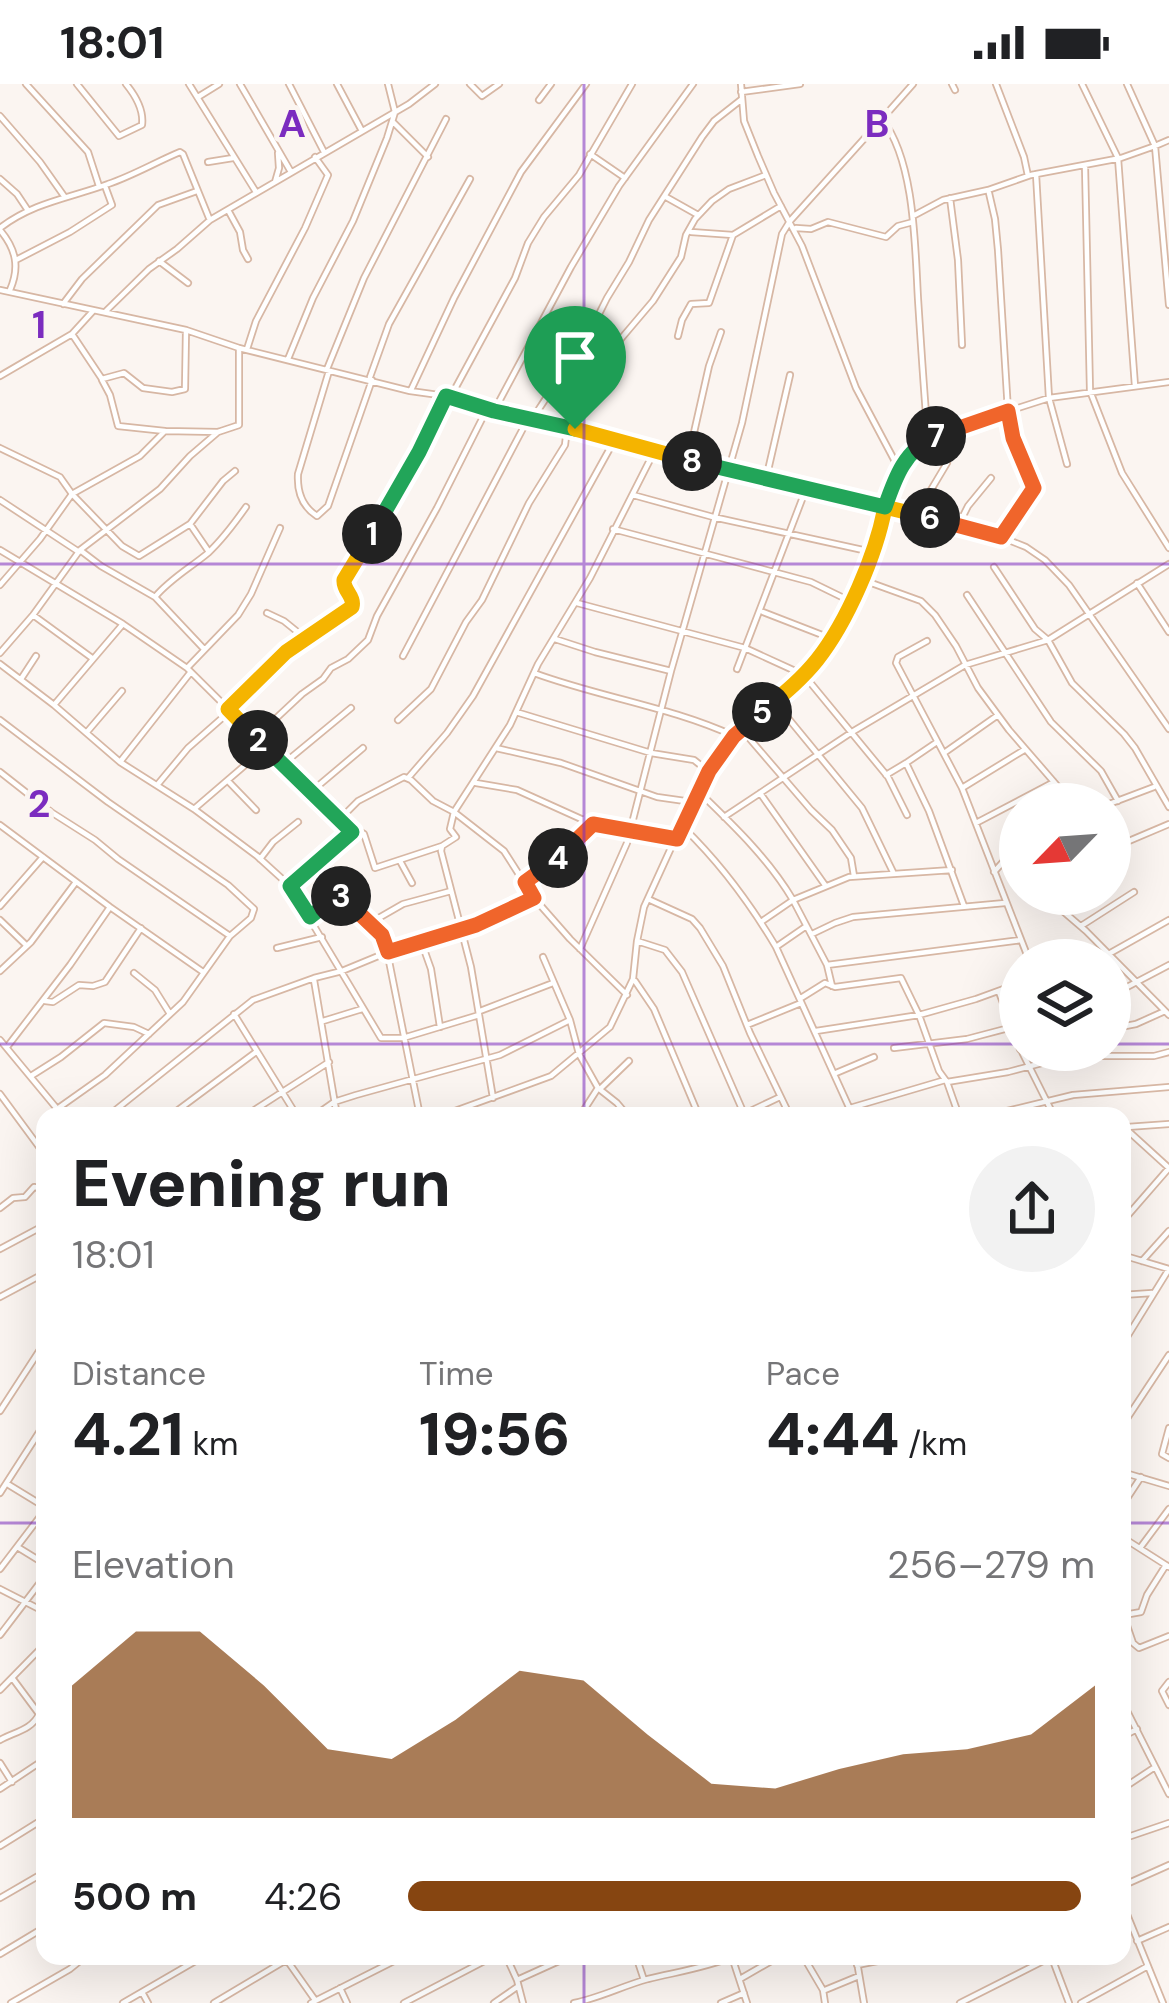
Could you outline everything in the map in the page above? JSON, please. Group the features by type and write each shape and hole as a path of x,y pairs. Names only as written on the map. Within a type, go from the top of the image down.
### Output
{"street":[{"path":"16,260 111,206 88,152 26,84"},
{"path":"77,84 119,136 143,121 126,84"},
{"path":"189,84 256,192"},
{"path":"198,97 219,84"},
{"path":"240,84 291,172"},
{"path":"289,84 324,152"},
{"path":"337,84 362,131"},
{"path":"288,358 353,221 392,122 395,112 388,84"},
{"path":"104,313 209,220 435,84"},
{"path":"470,84 482,96 499,84"},
{"path":"539,100 551,84"},
{"path":"410,391 521,172 586,84"},
{"path":"158,784 264,672 352,607 344,580 515,278 528,243 579,175 632,84"},
{"path":"255,738 368,640 571,268 625,178 693,84"},
{"path":"403,656 530,420 592,328 649,220 714,121 741,92 800,84"},
{"path":"996,84 1028,176"},
{"path":"1082,84 1118,158 1135,386"},
{"path":"1127,84 1155,146 1169,305"},
{"path":"580,949 630,832 670,671 742,423 782,233 910,85"},
{"path":"741,92 744,121 766,175 795,228 856,388 898,469"},
{"path":"0,116 64,196"},
{"path":"446,119 364,278 328,370 298,474 297,489 312,513 319,516 328,506 389,324 470,179"},
{"path":"882,119 906,179 913,219 928,439"},
{"path":"392,122 428,157"},
{"path":"795,228 828,223 886,237 950,197 1118,158 1169,140"},
{"path":"274,182 280,160 275,145"},
{"path":"9,292 16,260 0,229 27,209 102,186 180,152 209,220"},
{"path":"590,154 625,178"},
{"path":"72,334 110,395 118,426 218,432 236,428 243,348 328,175 315,157"},
{"path":"208,162 233,158"},
{"path":"1085,164 1090,392 1121,473 1169,548"},
{"path":"1036,174 1049,398 1067,464"},
{"path":"575,429 614,347 652,302 681,257 698,215 729,189 766,175"},
{"path":"0,179 27,209"},
{"path":"988,190 997,235 1008,411 1013,438 1034,488 1001,537"},
{"path":"63,304 82,279 158,205 197,191"},
{"path":"664,196 698,215"},
{"path":"950,197 962,345"},
{"path":"688,232 733,235 781,206"},
{"path":"228,209 248,260"},
{"path":"678,335 691,304 709,303 733,235"},
{"path":"159,260 188,283"},
{"path":"0,290 186,330 410,391 1001,537 1045,560 1069,585 1169,729"},
{"path":"0,376 72,334 93,311"},
{"path":"102,379 124,373 143,388 184,391 186,330"},
{"path":"688,459 721,332"},
{"path":"766,479 790,375"},
{"path":"471,1107 551,1076 610,1027 633,979 648,899 692,802 734,736 820,657 862,580 898,469 928,439 1008,411 1049,398 1169,382"},
{"path":"398,721 431,689 482,600 529,503 565,445 567,428"},
{"path":"0,585 72,494 140,457 165,431"},
{"path":"0,653 79,551 160,489 218,432"},
{"path":"408,778 472,695 615,440"},
{"path":"0,448 51,470 128,551 139,556 190,524 235,471"},
{"path":"290,886 352,832 364,834 374,867 442,846 456,837 450,826 454,812 516,712 655,450"},
{"path":"916,514 947,463"},
{"path":"959,525 991,478"},
{"path":"737,669 806,488"},
{"path":"632,495 872,552"},
{"path":"0,500 154,597 204,649"},
{"path":"154,597 209,552 246,507"},
{"path":"190,524 209,552"},
{"path":"120,762 204,649 238,615 280,528"},
{"path":"614,529 811,582 852,602"},
{"path":"0,550 123,624 189,671 352,832"},
{"path":"724,817 852,732 965,665 1048,640 1169,564"},
{"path":"994,567 1035,629 1048,640 1072,683 1124,734 1169,807"},
{"path":"862,580 921,602 935,615 998,715 1054,782 976,823"},
{"path":"1137,583 1169,632"},
{"path":"967,595 1052,722 1110,783"},
{"path":"575,602 745,648 804,675 886,775 907,815"},
{"path":"760,610 830,638"},
{"path":"266,613 305,638"},
{"path":"33,615 94,660"},
{"path":"54,704 123,624"},
{"path":"554,638 670,671"},
{"path":"927,640 896,660 962,788 999,886"},
{"path":"21,679 36,656"},
{"path":"0,664 120,762 194,809 290,886 381,1038 403,1038 440,1027 553,983"},
{"path":"534,674 706,723 734,736"},
{"path":"87,732 122,691"},
{"path":"774,701 862,808 893,872"},
{"path":"282,765 351,708"},
{"path":"516,712 651,753 694,760 709,771"},
{"path":"944,753 998,715"},
{"path":"0,720 250,903 254,913 230,936 183,1002 105,1075 60,1107"},
{"path":"742,730 832,830 851,857 854,876"},
{"path":"886,775 937,742"},
{"path":"194,809 265,748"},
{"path":"312,792 363,748"},
{"path":"496,748 561,764 640,792 692,802"},
{"path":"962,788 1024,750"},
{"path":"905,763 965,907"},
{"path":"0,772 230,936"},
{"path":"340,819 358,801 401,777 408,778 504,850 534,898 627,995"},
{"path":"228,782 256,809"},
{"path":"474,782 517,790 593,824 677,839"},
{"path":"1131,796 1156,787"},
{"path":"698,791 778,875 812,934 832,986"},
{"path":"760,793 825,885"},
{"path":"260,859 298,822"},
{"path":"0,824 203,972"},
{"path":"525,882 593,824"},
{"path":"1131,840 1169,824"},
{"path":"683,826 720,868 776,947 850,1107"},
{"path":"442,846 493,1098"},
{"path":"0,906 43,857"},
{"path":"400,861 412,883"},
{"path":"994,872 999,866"},
{"path":"761,922 793,900 854,876 952,870"},
{"path":"0,970 27,946 76,882"},
{"path":"370,923 403,904 452,891"},
{"path":"1081,926 1134,892"},
{"path":"310,917 339,895 382,935 418,1107"},
{"path":"119,1107 253,1000 461,929 534,898"},
{"path":"648,899 700,928 723,966 785,1107"},
{"path":"812,934 853,917 999,904"},
{"path":"0,1060 110,908"},
{"path":"1069,915 1093,939"},
{"path":"0,920 27,946"},
{"path":"1131,943 1169,920"},
{"path":"776,947 805,927"},
{"path":"42,1000 53,1003 79,985 105,982 141,928"},
{"path":"277,948 322,937"},
{"path":"422,941 440,1027"},
{"path":"637,941 664,950 682,972 741,1107"},
{"path":"827,965 999,943"},
{"path":"543,957 579,1054 599,1089 620,1107"},
{"path":"1131,984 1169,965"},
{"path":"134,973 154,990 170,1014"},
{"path":"747,1024 800,1001 821,984 900,977 956,1107"},
{"path":"1131,977 1167,1013 1131,1025"},
{"path":"314,978 335,1107"},
{"path":"633,979 654,1009 695,1107"},
{"path":"816,1031 919,1015 998,992"},
{"path":"323,1021 362,1009"},
{"path":"234,1014 291,1107"},
{"path":"327,1107 518,1048 570,1020"},
{"path":"31,1076 104,1022 149,1034"},
{"path":"894,1048 999,1030"},
{"path":"0,1040 55,1107"},
{"path":"182,1107 256,1052"},
{"path":"1131,1056 1169,1052"},
{"path":"836,1073 874,1057"},
{"path":"586,1107 629,1061"},
{"path":"257,1107 329,1062"},
{"path":"854,1107 946,1081 1011,1071"},
{"path":"1031,1071 1050,1107"},
{"path":"1023,1107 1072,1095 1169,1087"},
{"path":"0,1094 36,1143"},
{"path":"760,1107 780,1097"},
{"path":"1131,1127 1169,1124"},
{"path":"1131,1135 1169,1168 1131,1212"},
{"path":"0,1207 36,1187"},
{"path":"0,1250 36,1231"},
{"path":"1142,1261 1169,1231"},
{"path":"1131,1258 1169,1269 1131,1329"},
{"path":"0,1297 36,1278"},
{"path":"1131,1294 1152,1293"},
{"path":"1131,1412 1169,1354"},
{"path":"0,1411 36,1356"},
{"path":"1169,1428 1162,1449 1169,1458"},
{"path":"0,1493 36,1437"},
{"path":"0,1472 36,1502"},
{"path":"1131,1474 1169,1486"},
{"path":"1131,1492 1141,1477"},
{"path":"1140,1548 1169,1509"},
{"path":"0,1569 36,1521"},
{"path":"1131,1542 1167,1566 1141,1612 1131,1613"},
{"path":"17,1547 36,1559"},
{"path":"0,1635 36,1588"},
{"path":"0,1589 36,1607"},
{"path":"1131,1637 1138,1648 1169,1636"},
{"path":"0,1690 36,1654"},
{"path":"13,1679 36,1708"},
{"path":"1169,1682 1162,1691 1169,1705"},
{"path":"0,1740 36,1718"},
{"path":"1131,1719 1169,1795"},
{"path":"1131,1732 1136,1729"},
{"path":"0,1763 12,1782"},
{"path":"0,1789 36,1765"},
{"path":"1131,1783 1155,1767"},
{"path":"1131,1836 1169,1823"},
{"path":"0,1846 36,1824"},
{"path":"1131,1882 1169,1865"},
{"path":"0,1898 36,1876"},
{"path":"1131,1925 1163,2003"},
{"path":"1137,1941 1169,1928"},
{"path":"0,1954 36,1932"},
{"path":"11,2003 75,1965"},
{"path":"177,1965 179,1970"},
{"path":"123,2003 188,1965"},
{"path":"214,2003 274,1965"},
{"path":"289,1965 313,2002 384,1965"},
{"path":"404,2003 477,1965"},
{"path":"510,1965 523,2003"},
{"path":"494,2003 517,1983 552,1965"},
{"path":"639,1965 644,1980"},
{"path":"574,2003 711,1965"},
{"path":"735,1965 747,2003"},
{"path":"740,1979 764,1965"},
{"path":"808,1965 823,1990 824,2003"},
{"path":"857,1965 864,2003"},
{"path":"960,2003 1034,1965"},
{"path":"1054,1965 1069,2003"},
{"path":"1081,2003 1148,1966"},
{"path":"823,1990 859,1976"},
{"path":"340,1988 347,2003"},
{"path":"142,1993 148,2003"},
{"path":"721,2003 744,1993"}],"route":[{"path":"575,429 446,396 344,580 352,607 286,652 228,709 352,832 290,886 310,917 342,896 382,935 388,952 476,925 534,898 525,882 593,824 677,839 709,771 734,736 820,657 862,580 885,507 1001,537 1034,490 1013,438 1008,411 928,439 898,469 885,507 575,429"}]}
